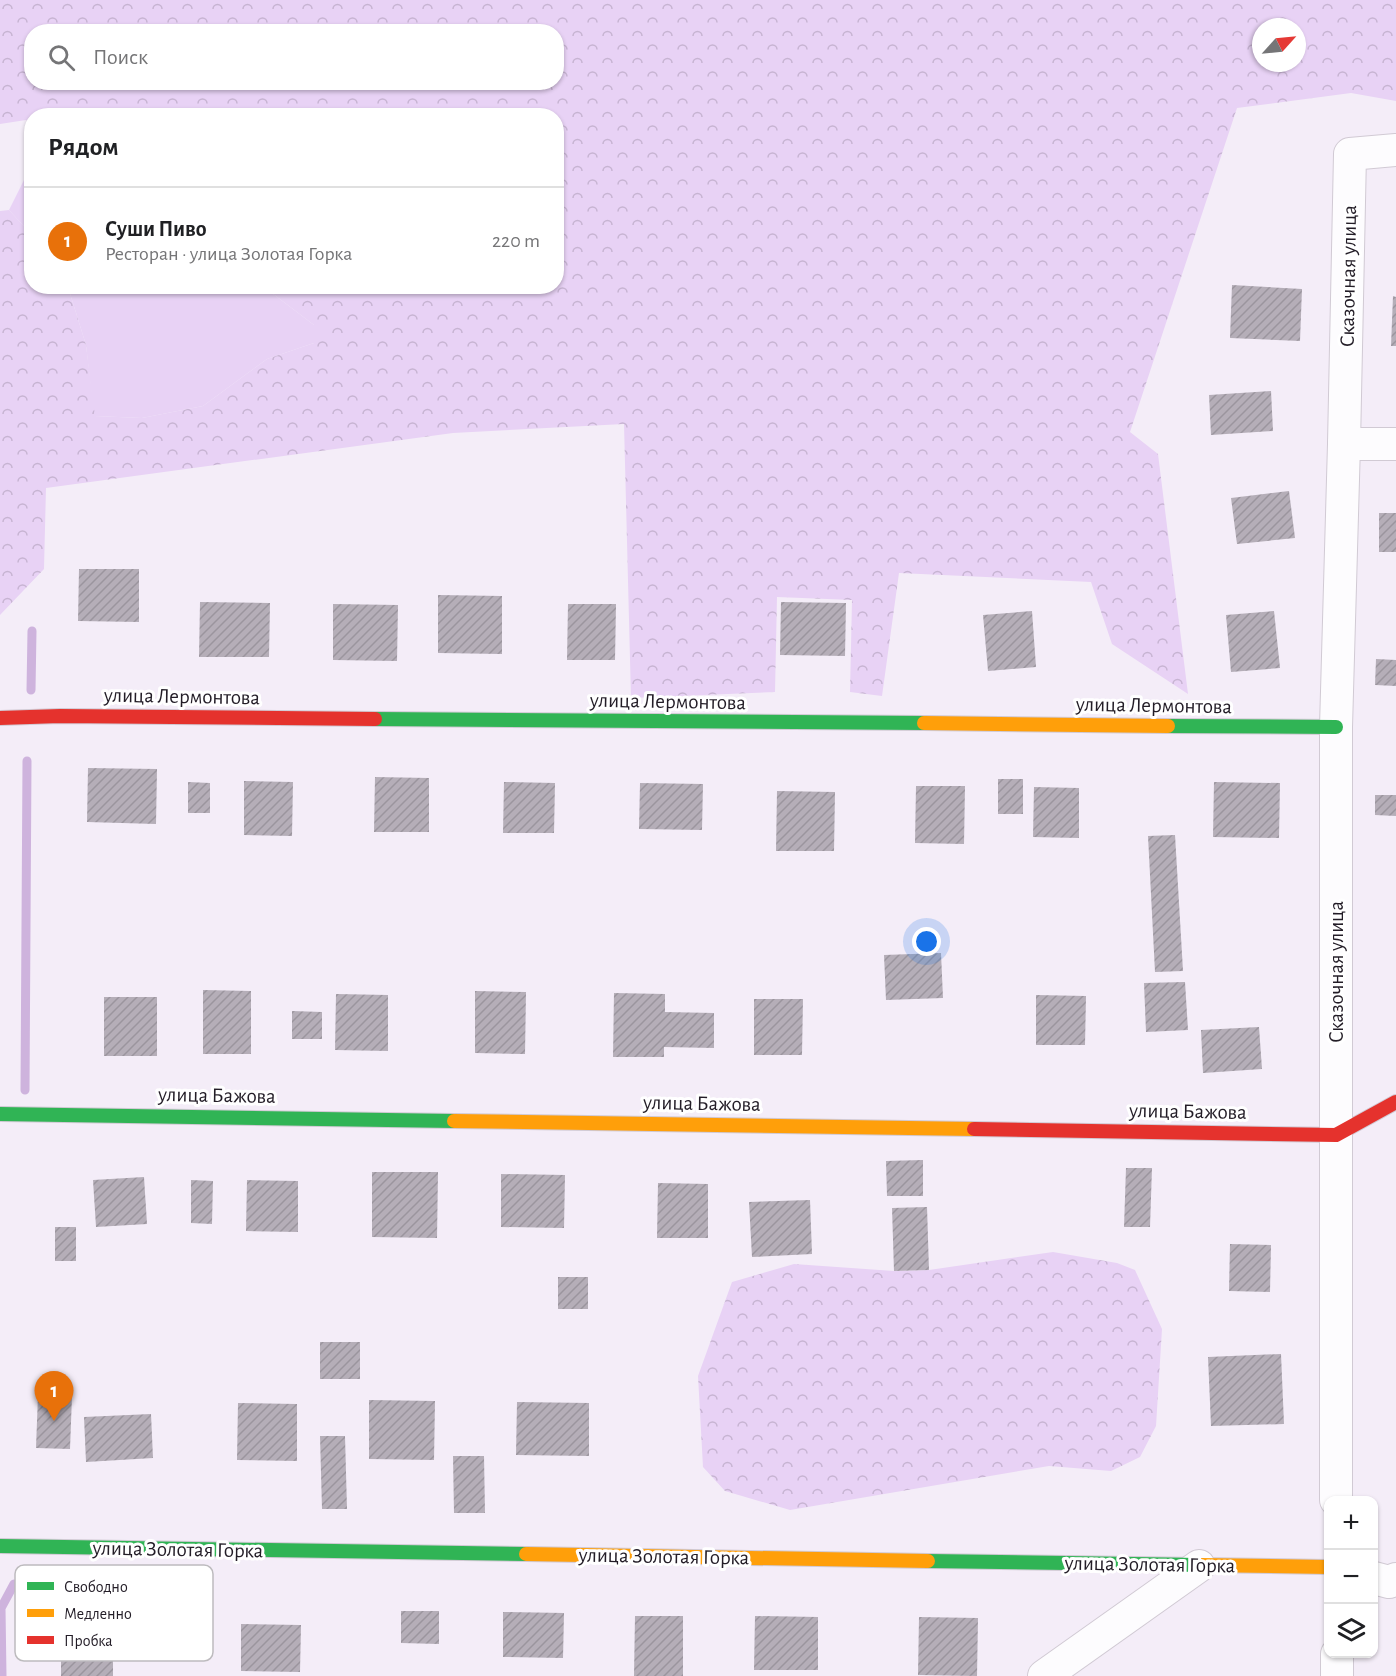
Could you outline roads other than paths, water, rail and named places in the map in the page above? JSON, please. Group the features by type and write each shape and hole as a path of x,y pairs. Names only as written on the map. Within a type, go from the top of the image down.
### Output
{"street":[{"name":"Сказочная улица","path":"1336,1496 1336,728 1350,154 1396,150"},
{"path":"1344,444 1396,444"},
{"name":"улица Лермонтова","path":"0,718 60,716 1336,728"},
{"name":"улица Бажова","path":"0,1114 1335,1134 1396,1102"},
{"name":"улица Золотая Горка","path":"0,1546 1324,1567"},
{"path":"1044,1676 1199,1566"},
{"path":"1378,1579 1389,1582 1396,1579"},
{"path":"1337,1658 1337,1676"}],"waterway":[{"path":"31,690 32,631"},
{"path":"25,1090 27,761"},
{"path":"2,1676 1,1608 14,1584"}],"place":[{"name":"Суши Пиво","path":"54,1421"}]}
